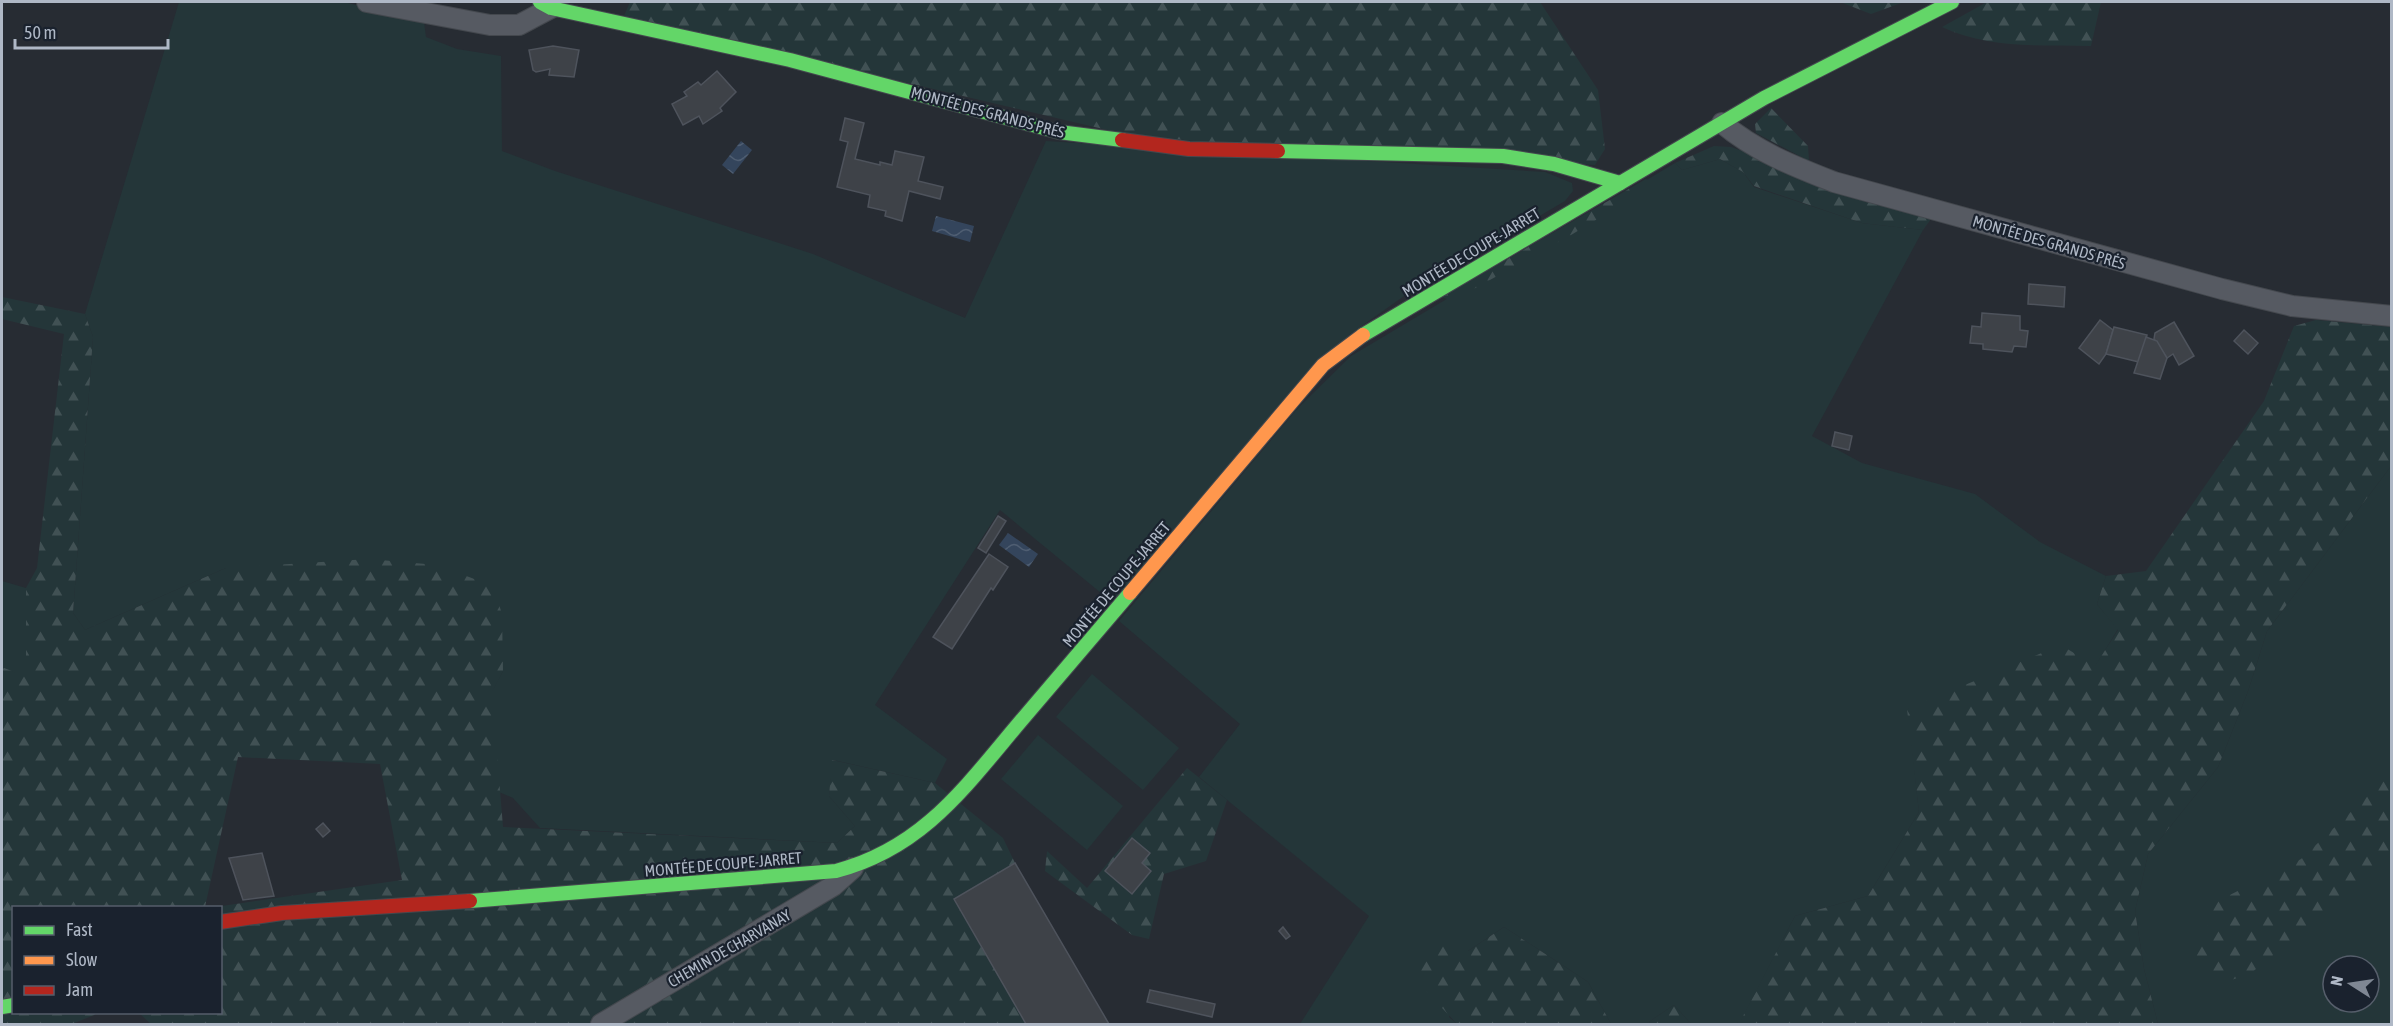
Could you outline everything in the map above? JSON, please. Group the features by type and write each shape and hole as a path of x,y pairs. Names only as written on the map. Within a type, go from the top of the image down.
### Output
{"main road":[{"name":"MONTÉE DE COUPE-JARRET","path":"222,922 282,912 467,901 836,871 855,867 898,847 921,832 947,808 1323,365 1352,342 1764,98 1952,2"},
{"name":"MONTÉE DES GRANDS PRÉS","path":"545,5 790,60 1059,132 1189,149 1503,156 1554,164 1620,183"}],"street":[{"name":"MONTÉE DES GRANDS PRÉS","path":"367,2 490,25 519,25 545,5"},
{"name":"MONTÉE DES GRANDS PRÉS","path":"1722,123 1737,136 1774,158 1834,182 2234,292 2301,307 2391,316"},
{"name":"CHEMIN DE CHARVANAY","path":"601,1024 833,886 855,867"}],"green space":[{"path":"179,2 344,2 424,22 426,37 457,49 501,56 502,151 555,171 813,254 965,318 1046,141 1545,172 1572,183 1573,191 1565,201 1407,294 1349,335 1112,602 1000,510 875,705 947,759 935,783 833,760 829,796 855,826 837,843 540,828 513,798 476,782 460,749 503,671 226,568 85,630 73,613 93,337 85,314"},
{"path":"630,2 1540,2 1598,90 1605,149 1595,165 1202,142 1116,132 624,16"},
{"path":"1840,2 1904,2 1871,14"},
{"path":"1987,2 2101,2 2091,46 1996,42 1960,34 1942,27"},
{"path":"1771,108 1808,146 1809,161 1756,133 1755,124"},
{"path":"1714,146 1731,147 1931,219 1923,230 1862,223 1754,186 1743,172 1720,159 1682,170 1675,163"},
{"path":"1720,159 1743,172 1754,187 1862,223 1923,230 1812,436 1862,463 1975,494 2040,542 2106,576 2097,604 2118,629 2095,667 1908,709 1919,812 1868,896 1795,916 1741,1021 1736,1024 1691,1024 1674,1005 1649,1022 1650,1024 1611,1024 1588,982 1504,927 1468,951 1449,1017 1457,1024 1300,1024 1369,916 1199,777 1240,724 1119,621 1298,408 1351,356 1675,163 1682,170"},
{"path":"1646,179 1654,185 1571,235 1452,301 1442,297"},
{"path":"2,297 85,314 93,337 73,613 85,630 226,568 369,559 437,565 493,586 502,614 503,671 492,692 503,827 837,843 855,826 829,796 832,760 935,783 1003,838 1015,863 954,900 1026,1024 151,1024 140,1014 222,1014 222,906 402,880 380,764 238,757 205,906 12,906 12,1014 97,1014 72,1024 2,1024 2,667 26,677 26,588 37,568 64,334 2,319"},
{"path":"2316,320 2391,327 2391,466 2267,631 2248,691 2218,767 2148,854 2135,911 2144,969 2158,1024 1736,1024 1741,1020 1795,916 1868,896 1919,812 1907,709 2061,645 2095,666 2118,630 2097,604 2106,576 2146,571 2264,401 2294,326"},
{"path":"2391,466 2391,1024 2158,1024 2144,969 2135,911 2148,854 2218,767 2248,691 2267,631"},
{"path":"2,581 26,588 26,678 2,667"},
{"path":"1092,674 1179,748 1143,790 1056,717"},
{"path":"1038,735 1123,806 1087,850 1001,779"},
{"path":"1187,768 1227,800 1206,861 1164,874 1149,939 1132,935 1045,871 1047,851 1087,888"},
{"path":"2391,774 2391,860 2251,973 2223,983 2193,965 2216,902 2301,859"},
{"path":"1504,927 1588,982 1611,1024 1457,1024 1402,965 1442,938 1468,951"},
{"path":"1674,1005 1691,1024 1650,1024 1649,1022"}],"water":[{"path":"741,141 752,150 733,174 722,165"},
{"path":"936,216 974,226 970,242 932,231"},
{"path":"1008,533 1038,554 1029,567 999,545"}],"building":[{"path":"553,46 579,50 574,77 549,75 550,69 536,72 533,70 529,50"},
{"path":"717,71 736,92 720,108 722,111 703,124 699,116 683,125 672,104 687,96 684,92 698,82 701,85"},
{"path":"845,118 864,123 855,159 880,165 880,162 892,165 895,151 924,157 918,181 943,187 940,199 909,191 902,221 885,216 886,211 868,207 870,195 837,187 848,142 840,140"},
{"path":"2029,284 2065,287 2064,307 2028,304"},
{"path":"1982,313 2020,316 2020,330 2028,331 2026,347 2014,346 2012,352 1983,349 1983,344 1970,343 1972,326 1981,327"},
{"path":"2100,320 2113,330 2106,354 2099,364 2079,348"},
{"path":"2174,322 2194,356 2179,365 2173,354 2167,358 2154,339 2155,333"},
{"path":"2114,327 2147,335 2139,362 2106,354"},
{"path":"2244,330 2258,343 2248,354 2234,341"},
{"path":"2146,337 2157,341 2167,358 2160,379 2134,373"},
{"path":"1835,432 1852,436 1849,450 1832,446"},
{"path":"998,516 1006,521 986,553 978,548"},
{"path":"989,554 1008,567 993,590 991,588 952,649 933,637"},
{"path":"323,823 330,831 323,837 316,829"},
{"path":"1132,838 1150,853 1142,863 1151,871 1132,894 1105,871"},
{"path":"262,853 274,896 243,900 229,858"},
{"path":"1015,863 1109,1024 1026,1024 954,899"},
{"path":"1283,927 1290,936 1286,939 1279,931"},
{"path":"1150,990 1215,1004 1212,1017 1147,1002"}],"traffic: fast":[{"path":"540,2 551,8 790,60 1059,132 1122,140"},
{"path":"1363,335 1764,98 1952,2"},
{"path":"1278,151 1503,156 1554,164 1620,183"},
{"path":"470,901 836,871 867,861 918,831 961,792 1130,593"},
{"path":"2,1007 12,1005"}],"traffic: slow":[{"path":"1130,593 1323,365 1363,335"}],"traffic: jam":[{"path":"1122,140 1189,149 1278,151"},
{"path":"222,922 282,913 470,901"}]}
